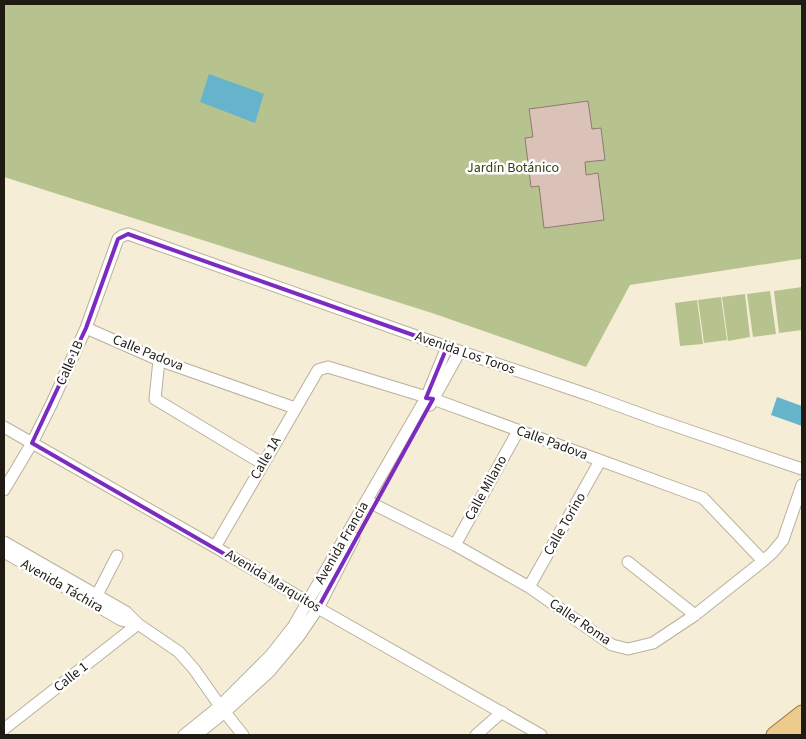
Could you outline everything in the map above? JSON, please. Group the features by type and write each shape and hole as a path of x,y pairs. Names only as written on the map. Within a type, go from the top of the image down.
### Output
{"main road":[{"path":"774,735 802,713"},
{"path":"793,735 802,728"}],"street":[{"name":"Calle 1B","path":"4,490 51,405 86,328 118,239 128,234"},
{"name":"Avenida Los Toros","path":"128,234 447,348 802,469"},
{"name":"Calle Padova","path":"86,328 159,360 295,408"},
{"name":"Avenida Francia","path":"430,399 447,348"},
{"name":"Avenida Francia","path":"196,735 223,709 269,672 299,636 313,605 369,502 460,351"},
{"path":"159,360 155,399 263,464"},
{"name":"Calle Padova","path":"318,370 328,367 430,399 703,498 763,561"},
{"name":"Calle 1A","path":"215,547 318,370"},
{"name":"Avenida Marquitos","path":"4,426 542,735"},
{"name":"Calle Milano","path":"455,545 518,431"},
{"name":"Calle Torino","path":"529,587 600,461"},
{"name":"Caller Roma","path":"369,502 455,545 529,587 612,645 628,649 653,643 695,615 772,553 783,540 802,485"},
{"path":"4,542 97,596 123,616 179,652 243,735"},
{"name":"Avenida Táchira","path":"4,552 123,616"},
{"path":"97,596 118,556"},
{"path":"628,562 695,615"},
{"name":"Calle 1","path":"4,729 138,624"},
{"name":"Avenida Francia","path":"184,735 223,709"},
{"path":"476,735 502,712"}],"highlighted area":[{"path":"128,234 447,347 426,398 433,399 318,608 32,443 86,328 118,239"}],"green space":[{"name":"Jardín Botánico","path":"4,4 802,4 802,259 630,285 586,367 435,314 4,177"},
{"path":"802,287 802,330 779,333 774,291"},
{"path":"770,291 776,334 753,337 747,294"},
{"path":"745,294 750,337 728,341 722,297"},
{"path":"721,297 727,340 704,343 698,300"},
{"path":"697,300 703,344 680,346 675,303"}],"water":[{"path":"209,74 264,94 255,123 200,102"},
{"path":"777,397 802,406 802,426 771,415"}],"building":[{"path":"588,101 592,129 601,128 605,160 585,162 586,175 598,173 604,220 544,228 539,186 531,187 525,138 533,137 529,109"}]}
